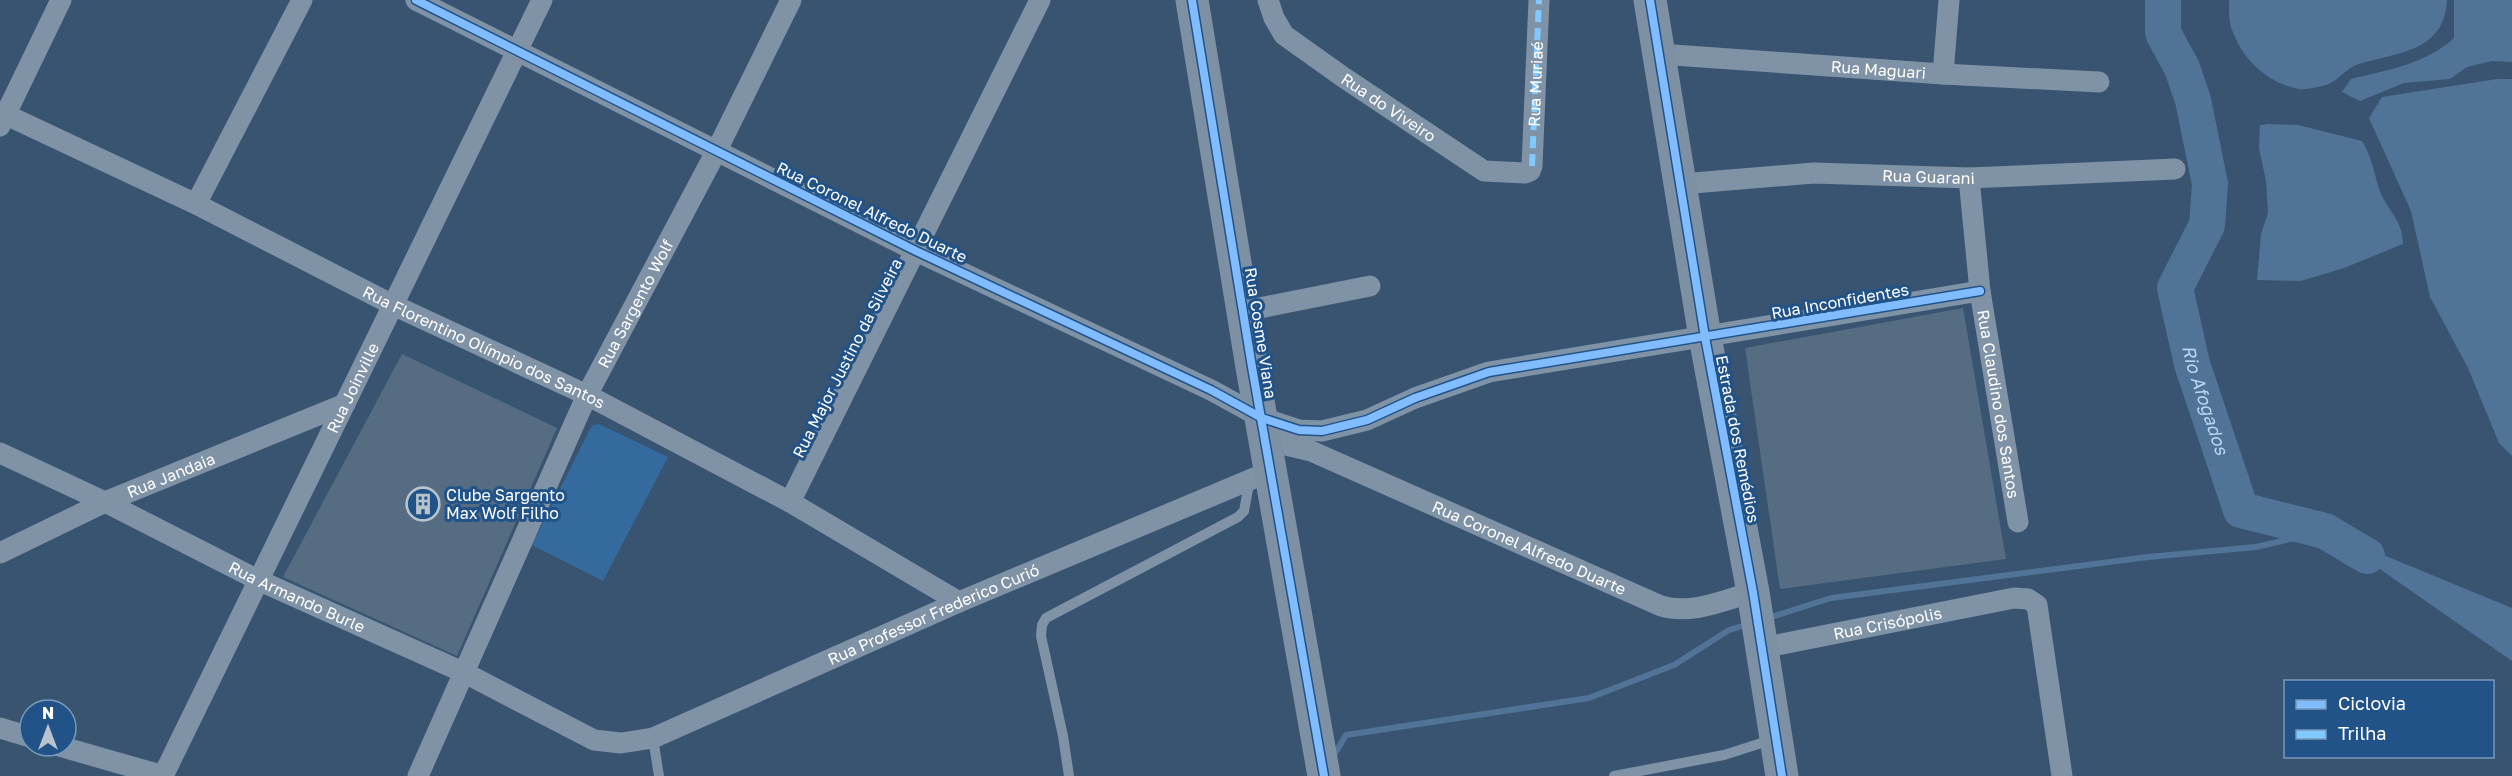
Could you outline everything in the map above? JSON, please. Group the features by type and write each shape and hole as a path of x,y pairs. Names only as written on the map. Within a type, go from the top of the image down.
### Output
{"main road":[{"name":"Rua Cosme Viana","path":"1192,0 1244,311 1262,452 1322,766"},
{"name":"Estrada dos Remédios","path":"1650,0 1705,337 1754,600 1782,776"}],"street":[{"path":"2,118 61,0"},
{"path":"196,204 302,0"},
{"name":"Rua Coronel Alfredo Duarte","path":"417,0 916,250 1200,385 1262,452 1311,451 1676,610 1754,600"},
{"name":"Rua Joinville","path":"164,776 542,0"},
{"name":"Rua Sargento Wolf","path":"418,776 587,395 717,150 791,0"},
{"name":"Rua Major Justino da Silveira","path":"790,502 1040,0"},
{"name":"Rua do Viveiro","path":"1268,0 1274,18 1284,35 1472,164 1484,171 1495,173 1525,173 1530,171 1532,166"},
{"name":"Rua Muriaé","path":"1532,166 1539,0"},
{"path":"1943,74 1949,0"},
{"name":"Rua Maguari","path":"1659,54 1943,74 2099,82"},
{"name":"Rua Florentino Olímpio dos Santos","path":"2,118 196,204 393,305 587,395 790,502 959,602"},
{"name":"Rua Guarani","path":"1681,184 1814,173 1969,178 2175,169"},
{"name":"Rua Claudino dos Santos","path":"1969,178 1980,291 2018,522"},
{"path":"1244,311 1370,286"},
{"name":"Rua Inconfidentes","path":"1705,337 1980,291"},
{"name":"Rua Coronel Alfredo Duarte","path":"1262,452 1299,430 1322,431 1368,420 1415,398 1489,372 1705,337"},
{"name":"Rua Jandaia","path":"0,553 105,502 345,404"},
{"name":"Rua Professor Frederico Curió","path":"594,740 621,743 653,738 959,602 1262,452"},
{"name":"Rua Armando Burle","path":"0,453 105,502 258,580 465,673 594,740"},
{"name":"Rua Crisópolis","path":"1762,646 2014,598 2028,598 2037,605 2062,776"},
{"path":"0,728 18,733"},
{"path":"78,751 164,776"}],"lane":[{"path":"1069,776 1063,736 1041,636 1042,625 1046,618 1238,517 1244,511 1262,452"},
{"path":"653,738 659,776"},
{"path":"1614,776 1724,755 1776,738"}],"shaded area":[{"path":"2229,0 2447,0 2444,18 2437,31 2427,41 2401,53 2356,65 2326,85 2302,89 2275,81 2264,74 2246,56 2239,46 2230,23"},
{"path":"2454,0 2512,0 2512,62 2492,61 2467,67 2450,79 2404,83 2360,101 2342,92 2351,79 2419,60 2454,38"},
{"path":"2497,79 2512,79 2512,456 2499,443 2468,368 2430,297 2411,211 2369,118 2382,97"},
{"path":"2260,125 2298,125 2362,141 2371,160 2381,194 2401,230 2403,244 2344,268 2301,281 2257,280 2261,234 2268,213 2266,181 2259,148"},
{"path":"599,424 668,457 603,581 532,545 590,429 593,425"},
{"path":"2325,531 2512,608 2512,661"}],"building":[{"path":"1963,308 2006,559 1780,589 1745,348"},
{"name":"Clube Sargento Max Wolf Filho","path":"402,354 557,428 457,656 283,577"}],"waterway":[{"name":"Rio Afogados","path":"2163,0 2163,33 2182,68 2193,100 2210,184 2207,225 2175,288 2192,364 2241,510 2325,531 2367,556"},
{"path":"1768,618 1831,598 2148,557 2256,547 2325,531"},
{"path":"1333,757 1346,735 1589,698 1674,665 1729,630 1749,624"}],"marked path":[{"path":"1532,166 1539,0"}],"cycle path":[{"path":"416,0 916,251 1211,390 1262,418 1299,430 1322,431 1367,420 1415,398 1489,372 1980,291"},
{"path":"1192,0 1252,367 1324,776"},
{"path":"1650,0 1705,337 1753,592 1782,776"}],"place":[{"name":"Clube Sargento Max Wolf Filho","path":"423,504"}]}
